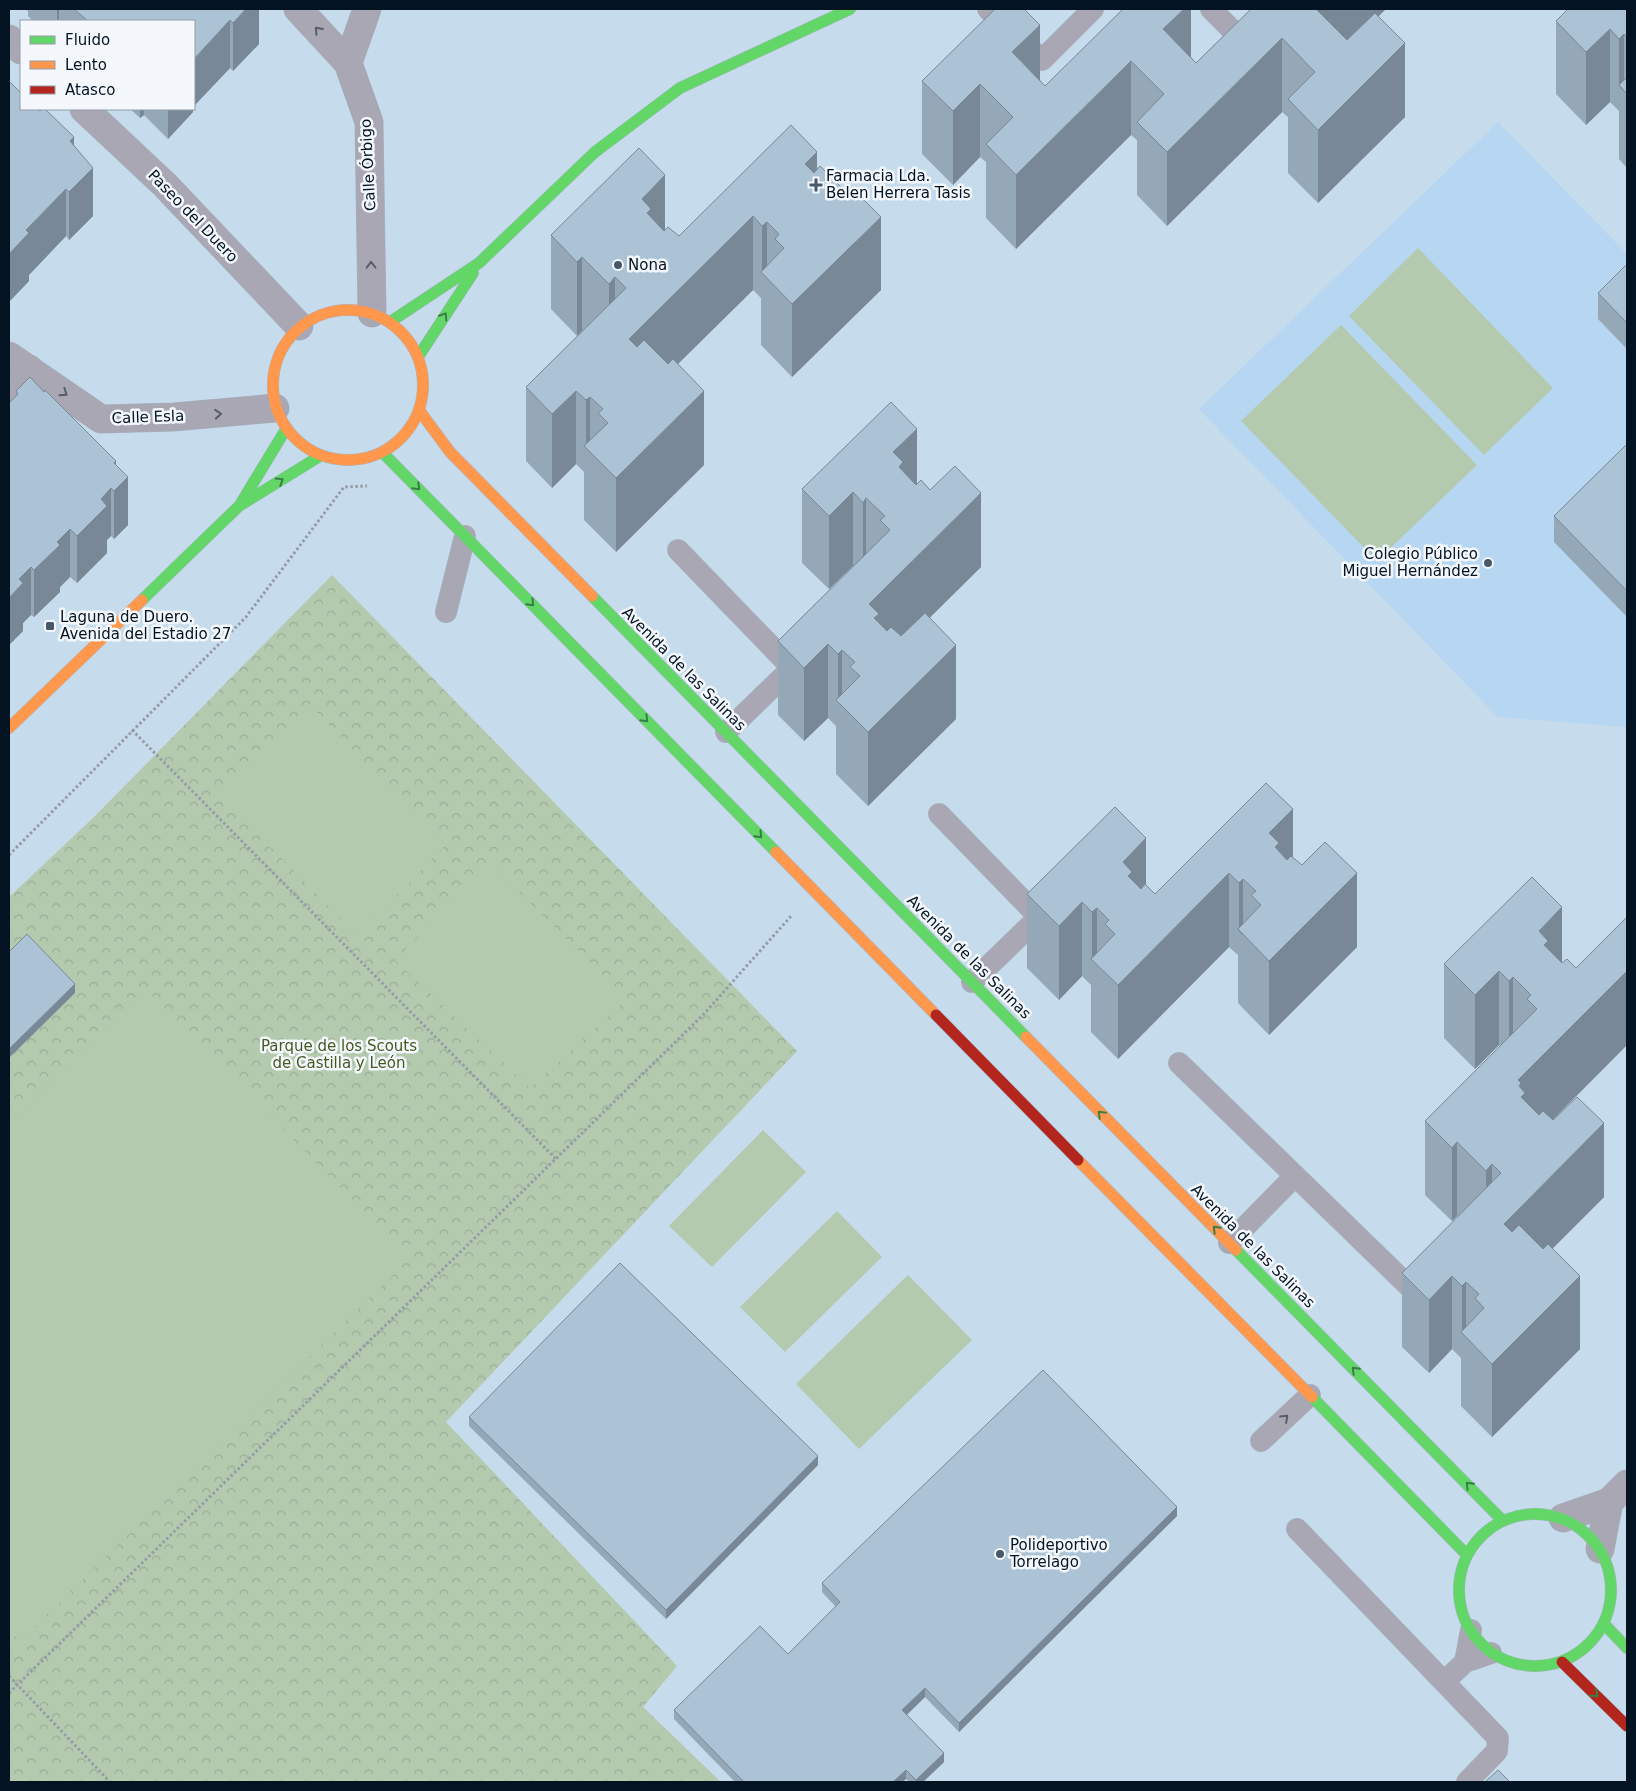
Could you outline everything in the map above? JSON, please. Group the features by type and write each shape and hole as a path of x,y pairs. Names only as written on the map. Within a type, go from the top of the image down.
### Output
{"street":[{"name":"Calle Órbigo","path":"298,9 348,63 369,122 381,318"},
{"path":"348,63 367,9"},
{"path":"418,357 479,263 595,152 680,88 850,9"},
{"path":"9,39 20,49"},
{"name":"Paseo del Duero","path":"85,110 165,185 299,326"},
{"path":"381,318 479,263"},
{"path":"334,310 353,310 381,318 405,337 418,357 422,371 423,391 419,410 411,427 398,442 383,453 362,460 341,461 320,456 302,444 281,419 272,386 275,364 284,343 299,326 316,316 334,310"},
{"path":"9,390 19,363"},
{"name":"Calle Esla","path":"19,363 101,418 281,419"},
{"name":"Avenida de las Salinas","path":"419,410 450,452 1502,1520"},
{"path":"239,506 281,419"},
{"path":"383,453 1466,1554"},
{"path":"9,728 239,506 320,456"},
{"path":"1563,1518 1618,1493"},
{"path":"1600,1548 1618,1493"},
{"path":"1539,1514 1563,1518 1582,1531 1600,1548 1609,1570 1612,1590 1609,1609 1604,1624 1593,1640 1582,1651 1562,1662 1542,1666 1524,1666 1491,1653 1471,1630 1462,1612 1459,1591 1466,1554 1480,1537 1502,1520 1515,1516 1539,1514"},
{"path":"1604,1624 1627,1648"},
{"path":"1562,1662 1627,1726"}],"lane":[{"path":"988,9 1042,60 1093,9"},
{"path":"1211,9 1243,41"},
{"path":"446,612 465,536"},
{"path":"678,550 792,668 726,732"},
{"path":"939,814 1039,917 972,982"},
{"path":"1179,1063 1423,1300"},
{"path":"1229,1243 1295,1176"},
{"path":"1260,1441 1310,1395"},
{"path":"1297,1528 1498,1738 1497,1751 1466,1782"},
{"path":"1465,1662 1471,1630"},
{"path":"1445,1681 1465,1662 1491,1653"}],"path":[{"path":"9,855 246,617 344,487 368,486"},
{"path":"132,730 556,1160"},
{"path":"9,1693 703,1015 771,941 812,889"},
{"path":"9,1676 110,1782"}],"shaded area":[{"name":"Colegio Público Miguel Hernández","path":"1498,122 1627,254 1627,727 1498,717 1199,409"}],"green space":[{"path":"1418,248 1553,388 1484,455 1349,316"},
{"path":"1341,325 1477,465 1377,561 1241,421"},
{"name":"Parque de los Scouts de Castilla y León","path":"332,575 797,1051 446,1422 677,1666 643,1707 721,1782 9,1782 9,897 94,817"},
{"path":"309,704 445,846 358,935 219,796"},
{"path":"491,864 627,999 530,1088 395,960"},
{"path":"146,990 410,1258 20,1641 9,1630 9,1125"},
{"path":"763,1130 806,1172 712,1267 669,1226"},
{"path":"837,1211 882,1257 785,1352 740,1307"},
{"path":"908,1275 972,1340 859,1449 796,1384"}],"building":[{"path":"74,9 246,9 233,23 230,20 195,58 195,20 87,20"},
{"path":"995,9 1024,9 1040,25 1012,52 1045,86 1123,9 1184,9 1163,29 1196,63 1251,9 1316,9 1347,40 1375,13 1405,43 1318,130 1288,99 1315,72 1282,38 1167,152 1137,122 1164,94 1131,61 1016,175 986,144 1013,117 980,84 953,111 922,81"},
{"path":"1568,9 1627,9 1627,38 1624,34 1619,39 1610,29 1586,52 1556,21"},
{"path":"1627,77 1627,94 1619,85"},
{"path":"9,81 20,92 20,110 46,110 74,137 70,141 93,168 69,192 66,189 26,230 29,233 9,254"},
{"path":"791,125 817,152 805,164 814,173 820,166 844,190 849,185 881,217 792,304 761,272 784,248 775,239 779,234 767,222 762,226 753,216 629,339 637,347 644,340 668,364 673,359 704,391 616,478 584,446 608,423 598,413 603,409 590,397 586,400 576,391 552,414 526,387 626,288 615,277 609,284 582,257 577,262 551,235 639,148 665,175 642,199 651,209 647,213 664,231 668,227 679,236"},
{"path":"1627,264 1627,323 1598,293"},
{"path":"30,377 116,461 114,463 128,477 114,491 111,488 101,499 107,506 77,536 70,529 57,542 60,545 34,570 31,567 19,579 23,583 9,598 9,403 18,394 16,391"},
{"path":"891,402 917,429 893,452 903,462 899,467 916,485 921,480 930,490 955,466 981,493 869,604 879,614 874,618 887,631 891,627 901,636 925,613 956,645 868,732 836,700 860,676 850,667 855,662 842,650 838,654 828,644 804,668 778,641 890,530 880,520 885,516 866,498 863,503 853,492 829,516 802,489"},
{"path":"1627,444 1627,591 1554,516"},
{"path":"1266,783 1293,809 1269,833 1279,843 1275,847 1287,860 1291,856 1302,865 1325,842 1357,873 1269,961 1238,929 1261,905 1251,895 1256,891 1243,879 1239,883 1229,873 1118,985 1091,959 1115,934 1105,924 1109,920 1097,908 1092,912 1082,902 1059,926 1027,894 1115,807 1146,838 1123,862 1132,872 1128,876 1141,889 1145,884 1155,894"},
{"path":"1532,877 1562,907 1539,931 1548,941 1544,945 1562,963 1567,959 1576,968 1627,917 1627,971 1518,1080 1521,1083 1519,1086 1525,1093 1521,1097 1539,1115 1543,1111 1553,1120 1577,1097 1604,1123 1504,1224 1512,1232 1519,1225 1543,1249 1548,1244 1580,1276 1492,1364 1461,1332 1484,1308 1475,1298 1479,1294 1466,1282 1462,1286 1452,1276 1429,1300 1402,1273 1501,1173 1492,1164 1486,1171 1457,1142 1452,1148 1425,1121 1537,1009 1527,999 1531,995 1513,977 1509,981 1499,971 1475,995 1444,964"},
{"path":"27,934 75,984 9,1049 9,952"},
{"path":"620,1263 818,1456 666,1610 469,1417"},
{"name":"Polideportivo Torrelago","path":"1043,1370 1177,1507 959,1723 925,1688 902,1710 944,1753 916,1780 906,1770 893,1782 744,1782 674,1710 760,1626 788,1654 840,1602 822,1583"},
{"path":"1498,1770 1510,1782 1485,1782"}],"traffic: fast":[{"path":"390,322 479,263 595,152 680,88 850,9"},
{"path":"418,357 473,273"},
{"path":"241,503 286,429"},
{"path":"383,453 776,852"},
{"path":"142,600 239,506 320,456"},
{"path":"592,596 1026,1037"},
{"path":"1236,1250 1502,1520"},
{"path":"1312,1397 1466,1554"},
{"path":"1535,1514 1550,1515 1564,1520 1589,1536 1605,1561 1610,1575 1611,1590 1610,1605 1605,1619 1589,1644 1564,1660 1550,1665 1535,1666 1520,1665 1506,1660 1481,1644 1465,1619 1460,1605 1459,1590 1460,1575 1465,1561 1481,1536 1506,1520 1520,1515 1535,1514"},
{"path":"1604,1624 1627,1648"}],"traffic: slow":[{"path":"348,310 363,311 377,315 390,322 401,332 411,343 418,356 422,370 423,385 422,400 418,414 411,427 401,438 390,448 377,455 363,459 348,460 333,459 319,455 306,448 295,438 285,427 278,414 274,400 273,385 274,370 278,356 285,343 295,332 306,322 319,315 333,311 348,310"},
{"path":"419,410 450,452 592,596"},
{"path":"9,728 142,600"},
{"path":"776,852 936,1015"},
{"path":"1026,1037 1236,1250"},
{"path":"1078,1160 1312,1397"}],"traffic: jam":[{"path":"936,1015 1078,1160"},
{"path":"1562,1662 1627,1726"}],"place":[{"name":"Farmacia Lda. Belen Herrera Tasis","path":"816,185"},
{"name":"Nona","path":"618,265"},
{"name":"Colegio Público Miguel Hernández","path":"1488,563"},
{"name":"Laguna de Duero. Avenida del Estadio 27","path":"50,626"},
{"name":"Polideportivo Torrelago","path":"1000,1554"}]}
